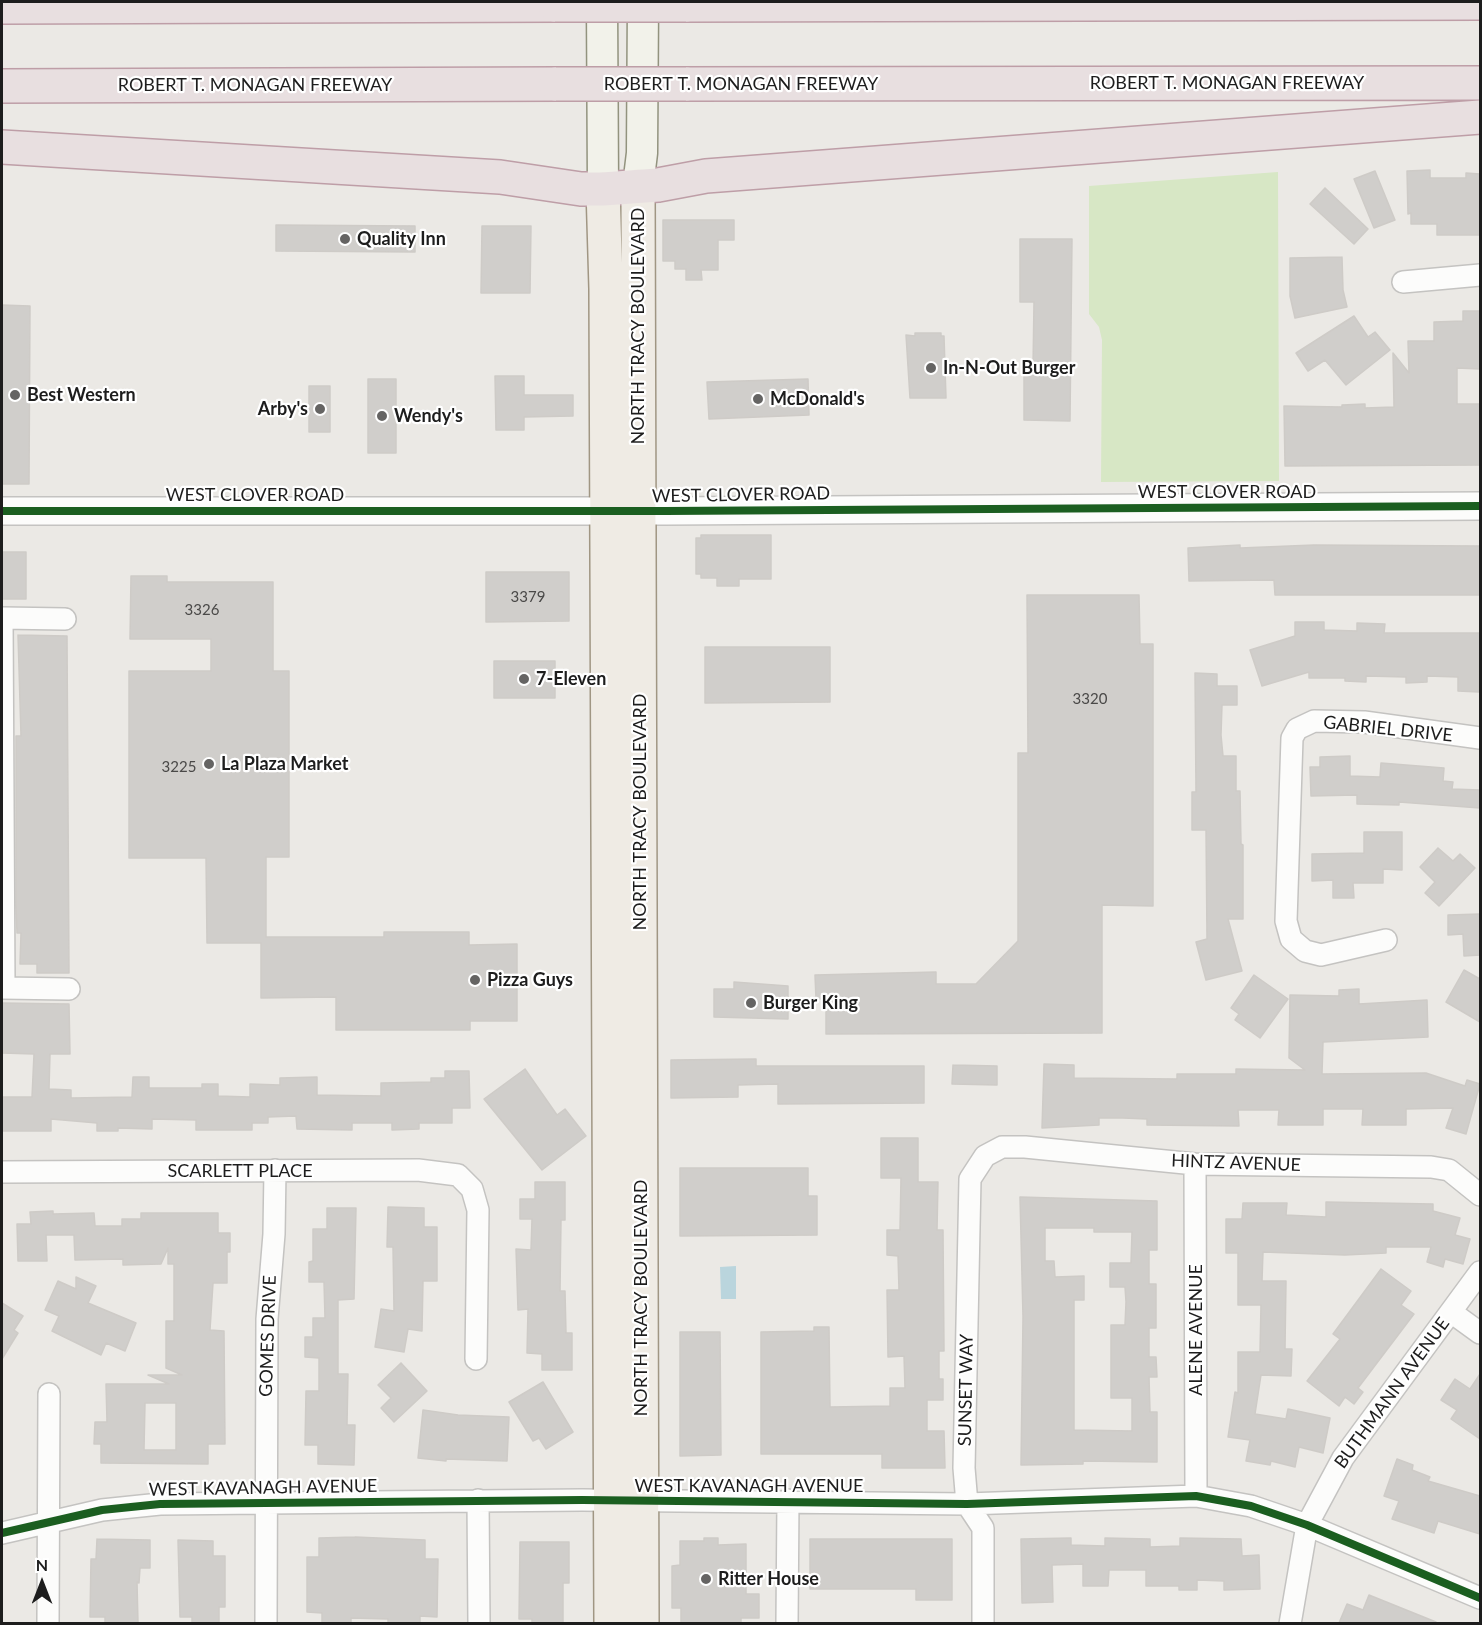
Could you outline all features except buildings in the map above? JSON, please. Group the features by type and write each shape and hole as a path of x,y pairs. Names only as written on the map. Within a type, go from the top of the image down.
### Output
{"highway":[{"path":"2,7 1480,3"},
{"name":"ROBERT T. MONAGAN FREEWAY","path":"2,86 1480,83"},
{"path":"2,147 500,177 581,189 603,189 706,176 1480,117"}],"main road":[{"path":"602,2 603,189"},
{"name":"NORTH TRACY BOULEVARD","path":"610,1623 626,1500 639,511 638,186 642,153 643,2"},
{"name":"NORTH TRACY BOULEVARD","path":"603,189 606,511 626,1500 642,1623"}],"street":[{"path":"1403,282 1480,275"},
{"name":"WEST CLOVER ROAD","path":"2,511 639,511 1480,506"},
{"path":"65,619 2,618 3,988 69,989"},
{"name":"GABRIEL DRIVE","path":"1386,940 1321,955 1305,951 1291,939 1286,921 1289,758 1292,738 1297,729 1314,721 1364,722 1480,738"},
{"name":"HINTZ AVENUE","path":"985,1156 1002,1147 1025,1147 1195,1164 1431,1167 1449,1170 1480,1195"},
{"name":"SUNSET WAY","path":"984,1623 983,1528 967,1504 964,1468 970,1179 985,1156"},
{"name":"ALENE AVENUE","path":"1195,1164 1196,1496"},
{"name":"GOMES DRIVE","path":"266,1623 267,1329 274,1234 274,1170"},
{"name":"SCARLETT PLACE","path":"2,1172 438,1171 458,1175 472,1189 478,1210 476,1359"},
{"name":"BUTHMANN AVENUE","path":"1290,1623 1307,1526 1343,1458 1480,1272"},
{"path":"1451,1312 1480,1333"},
{"path":"48,1623 49,1394"},
{"name":"WEST KAVANAGH AVENUE","path":"2,1533 47,1520 102,1510 160,1504 266,1501 788,1500 967,1504 1196,1496 1251,1506 1307,1526 1480,1598"},
{"path":"478,1500 479,1623"},
{"path":"787,1623 788,1500"}],"green space":[{"path":"1278,172 1279,481 1101,482 1102,340 1099,327 1089,314 1089,186"}],"water":[{"path":"736,1266 736,1299 721,1299 720,1267"}],"cycle path":[{"path":"2,511 665,511 1480,506"},
{"path":"2,1533 102,1510 160,1504 582,1500 967,1504 1196,1496 1251,1506 1307,1525 1480,1598"}],"place":[{"name":"Quality Inn","path":"345,239"},
{"name":"In-N-Out Burger","path":"931,368"},
{"name":"Best Western","path":"15,395"},
{"name":"McDonald's","path":"758,399"},
{"name":"Arby's","path":"320,409"},
{"name":"Wendy's","path":"382,416"},
{"name":"7-Eleven","path":"524,679"},
{"name":"La Plaza Market","path":"209,764"},
{"name":"Pizza Guys","path":"475,980"},
{"name":"Burger King","path":"751,1003"},
{"name":"Ritter House","path":"706,1579"}]}
